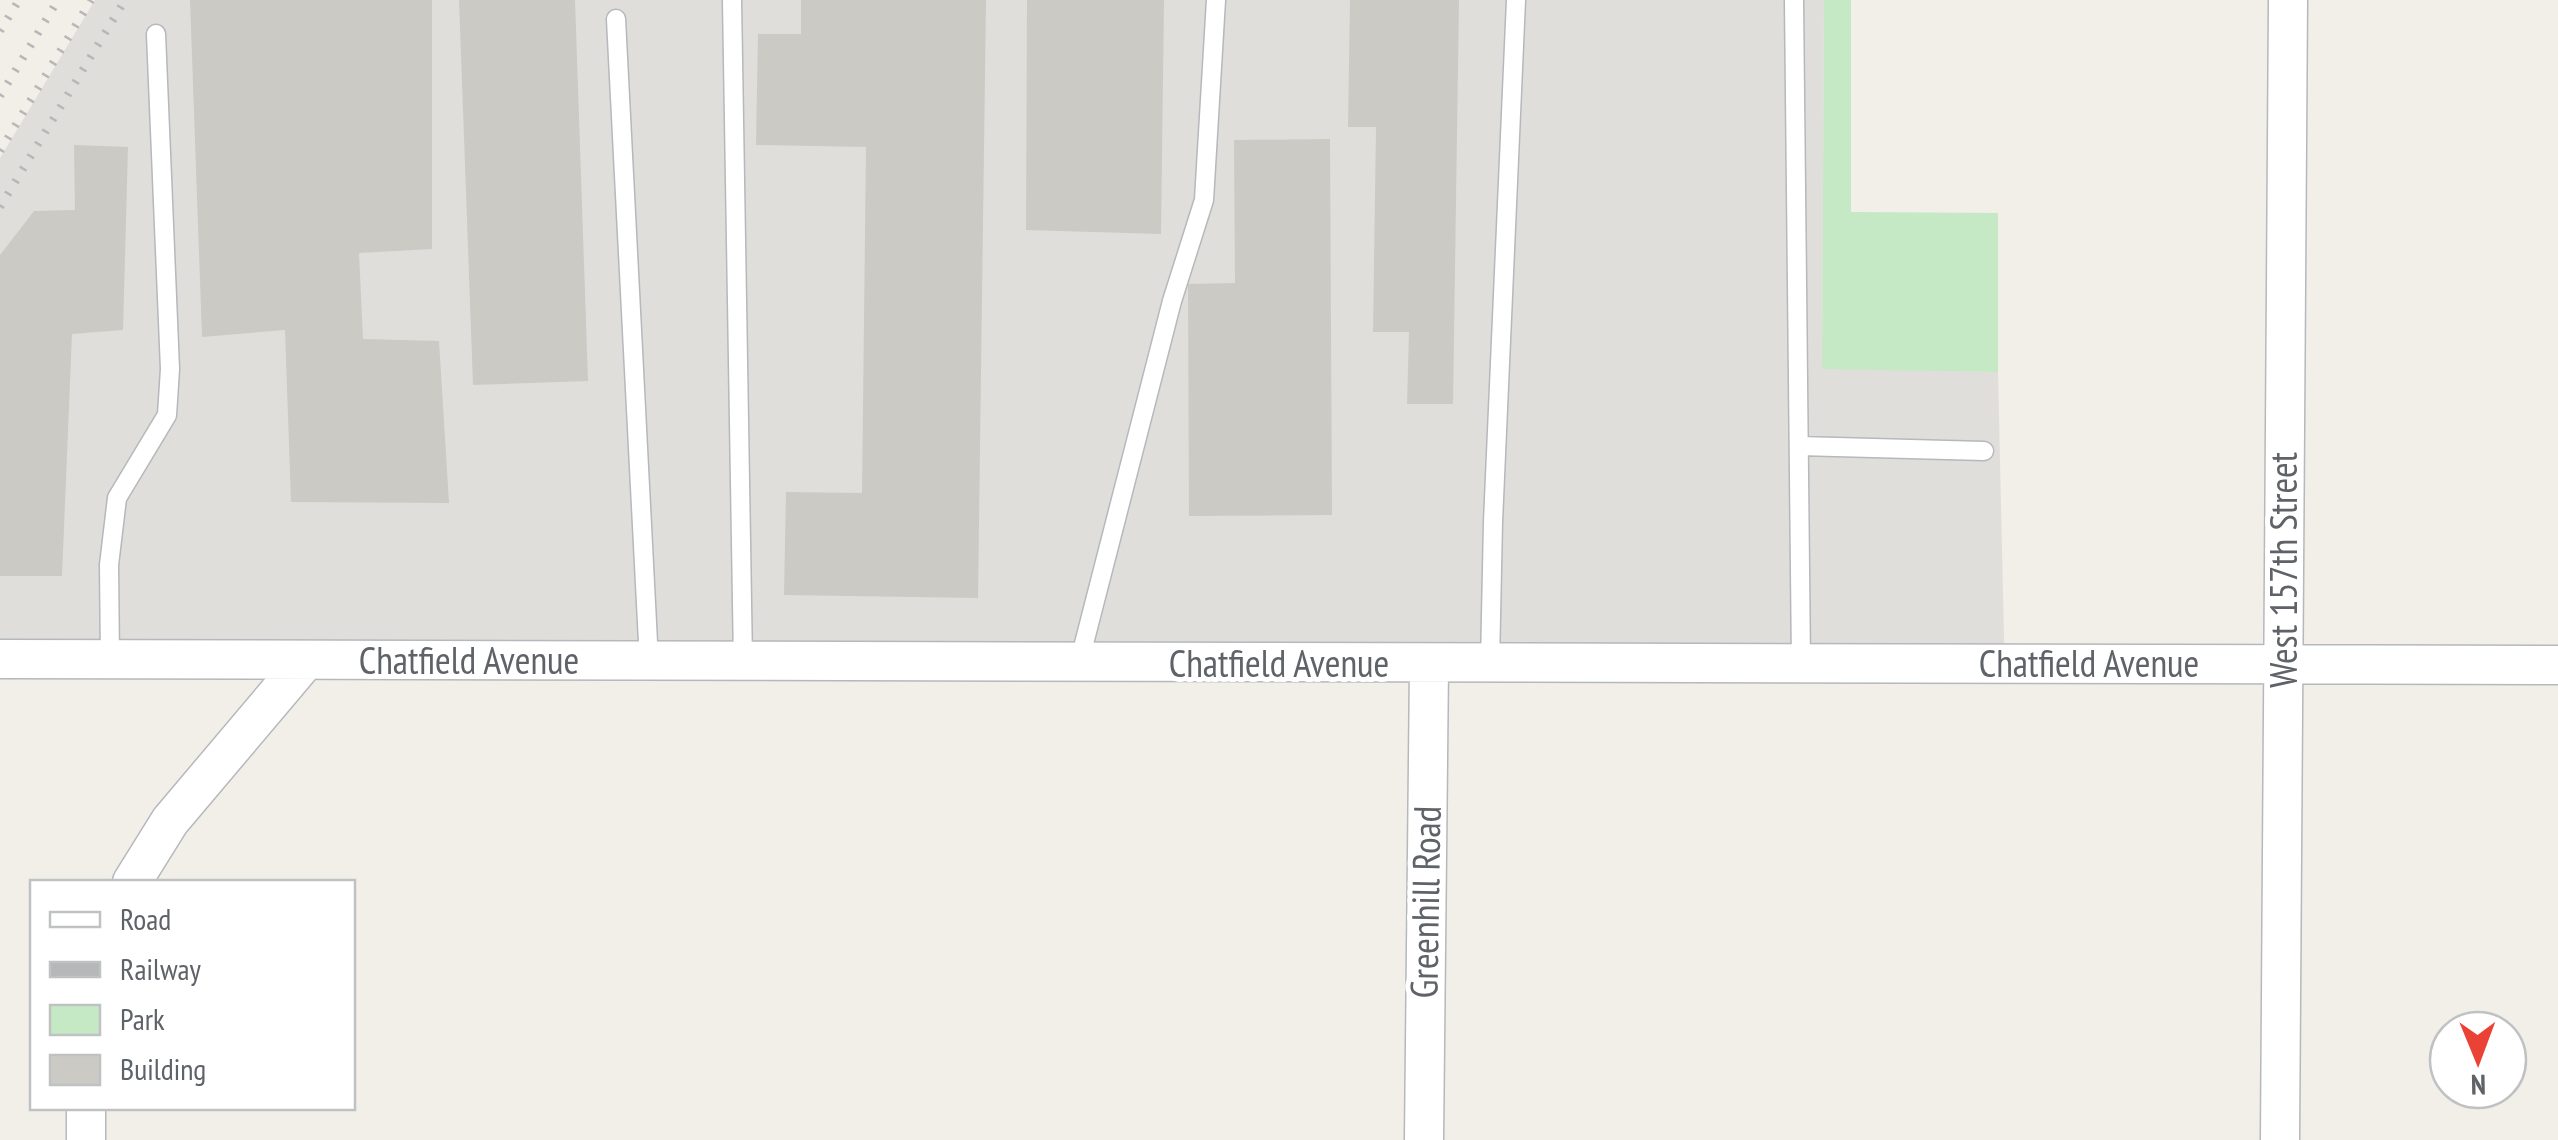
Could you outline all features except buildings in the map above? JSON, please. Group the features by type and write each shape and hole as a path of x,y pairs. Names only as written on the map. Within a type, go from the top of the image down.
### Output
{"street":[{"name":"West 157th Street","path":"2280,1140 2288,0"},
{"name":"Chatfield Avenue","path":"0,659 2558,665"},
{"path":"133,880 170,820 306,660"},
{"name":"Greenhill Road","path":"1424,1140 1428,665"},
{"path":"86,1110 86,1140"}],"lane":[{"path":"732,0 743,662"},
{"path":"1079,664 1172,300 1204,200 1216,0"},
{"path":"1490,664 1516,0"},
{"path":"1794,0 1801,664"},
{"path":"616,19 649,662"},
{"path":"110,660 109,565 117,498 167,415 170,369 156,34"},
{"path":"1799,446 1984,451"}],"shaded area":[{"path":"95,0 1824,0 1822,368 1998,372 2005,681 0,676 0,158"}],"green space":[{"path":"1824,0 1851,0 1851,212 1998,213 1998,372 1822,369"}],"railway":[{"path":"0,31 19,0"},
{"path":"0,96 58,0"},
{"path":"0,151 91,0"},
{"path":"0,207 125,0"}]}
